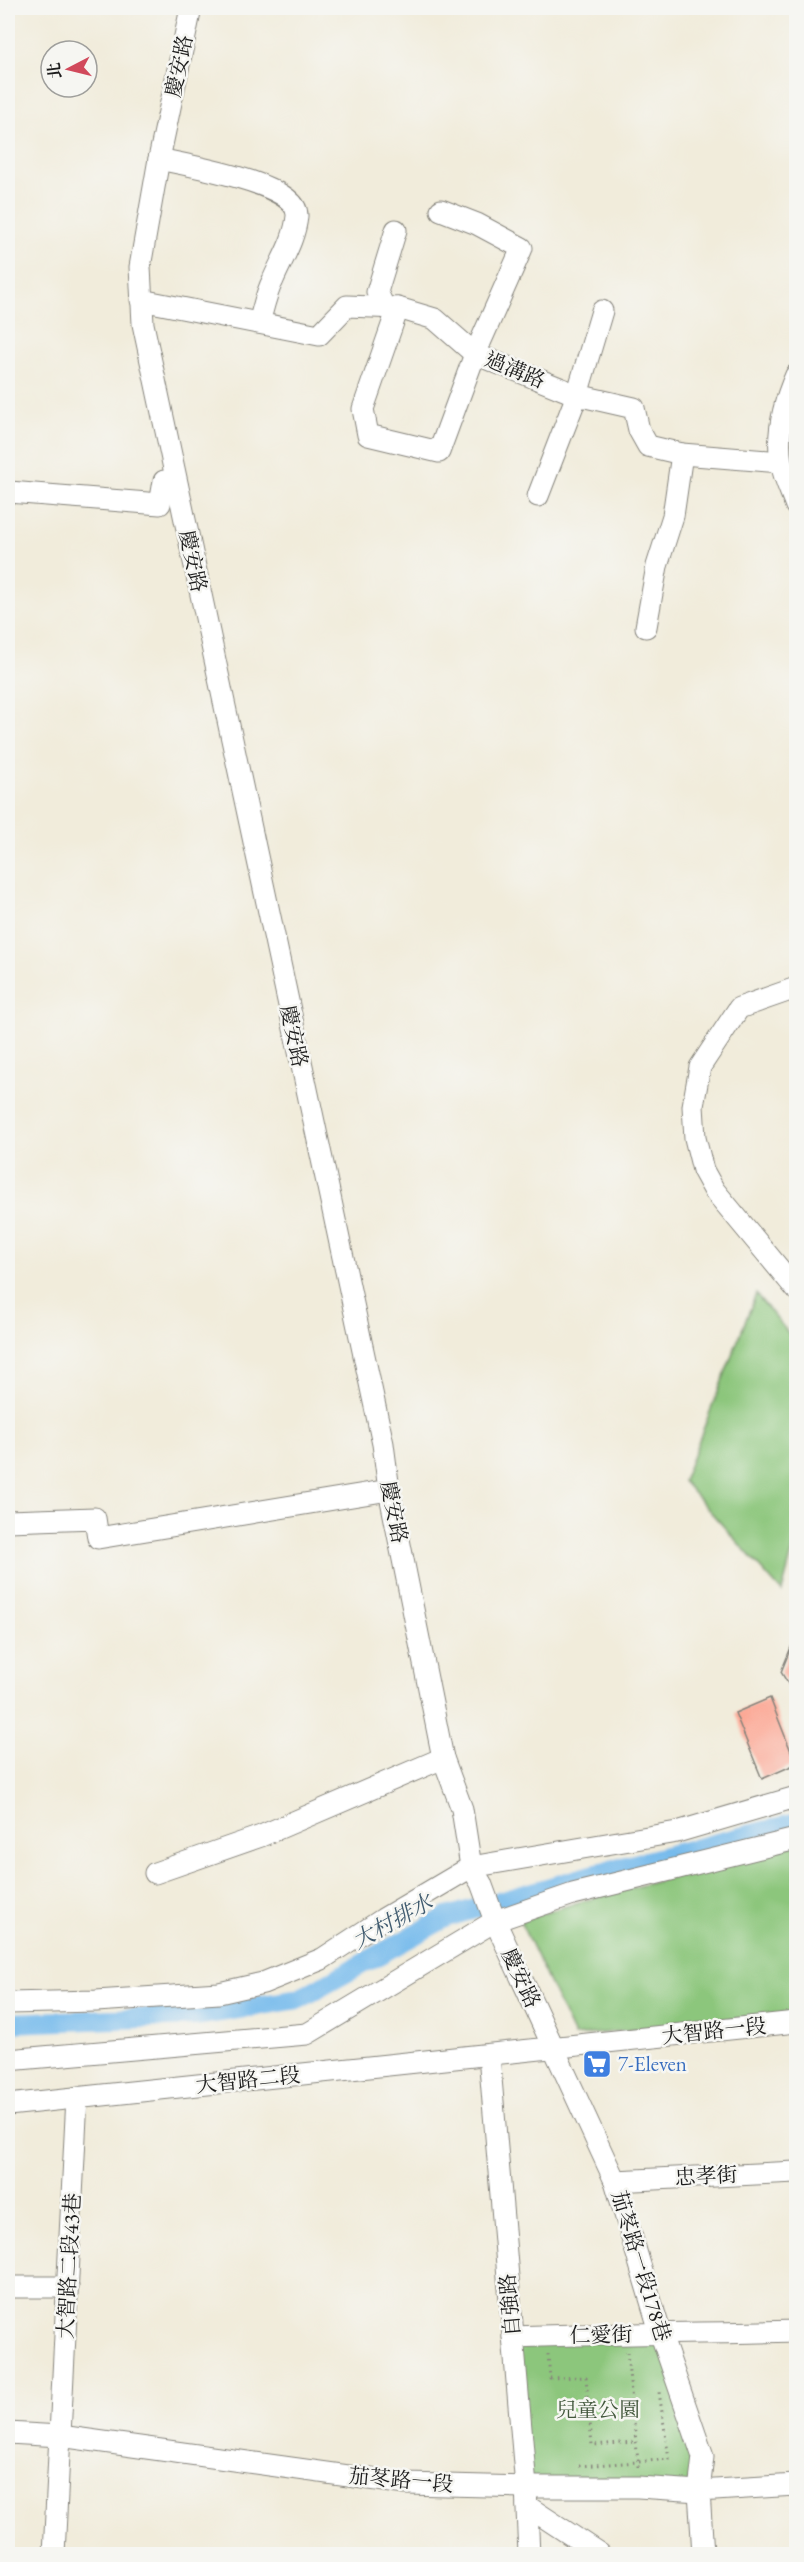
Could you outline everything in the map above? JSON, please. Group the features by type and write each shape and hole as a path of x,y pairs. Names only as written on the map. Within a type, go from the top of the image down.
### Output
{"street":[{"name":"慶安路","path":"191,8 159,159 140,267 143,324 383,1444 389,1490 443,1758 462,1809 476,1875 554,2048"},
{"path":"159,159 234,175 292,201 297,214 286,256 272,281 259,323"},
{"path":"396,230 378,292 391,308 363,409 368,435 439,452 475,354 522,248 477,224 441,210"},
{"name":"過溝路","path":"141,300 319,336 347,306 391,308 435,319 475,354 577,394 634,408 639,430 648,446 682,454 781,462"},
{"path":"538,496 577,394 602,311"},
{"path":"796,375 785,399 780,425 781,462 796,506"},
{"path":"646,627 657,566 673,516 682,454"},
{"path":"9,492 160,504 164,481 177,485"},
{"path":"796,988 739,1008 700,1067 693,1106 695,1138 703,1170 714,1190 796,1289"},
{"path":"8,1521 95,1518 98,1538 389,1490"},
{"path":"155,1873 261,1836 443,1758"},
{"path":"8,2003 96,2001 219,1993 263,1983 322,1959 382,1919 476,1875 677,1832 796,1797"},
{"path":"8,2060 307,2034 493,1917 573,1894 796,1839"},
{"name":"大智路一段","path":"489,2055 796,2022"},
{"name":"茄苳路一段178巷","path":"554,2048 615,2181 661,2335 703,2457 699,2491 703,2554"},
{"name":"大智路二段","path":"8,2104 489,2055"},
{"name":"自強路","path":"489,2055 529,2554"},
{"name":"大智路二段43巷","path":"54,2554 77,2097"},
{"name":"忠孝街","path":"615,2181 796,2172"},
{"path":"8,2287 68,2287"},
{"name":"仁愛街","path":"513,2337 549,2347 623,2344 661,2335 796,2331"},
{"name":"茄苳路一段","path":"8,2433 60,2436 406,2484 526,2497 638,2487 699,2491 796,2486"},
{"path":"526,2497 600,2554"}],"path":[{"path":"623,2344 636,2442 638,2487"},
{"path":"549,2347 550,2378 586,2377 592,2445 636,2442"},
{"path":"573,2466 669,2459 657,2382"}],"green space":[{"path":"756,1294 796,1342 796,1537 782,1592 683,1481"},
{"path":"796,1844 796,2013 574,2036 520,1921 576,1903"},
{"name":"兒童公園","path":"661,2335 699,2491 526,2487 513,2337"}],"building":[{"path":"796,1635 796,1697 781,1672"},
{"path":"770,1698 796,1764 762,1779 735,1713"}],"waterway":[{"name":"大村排水","path":"8,2023 196,2016 299,1999 447,1917 599,1873 796,1823"}],"place":[{"name":"7-Eleven","path":"597,2064"}]}
